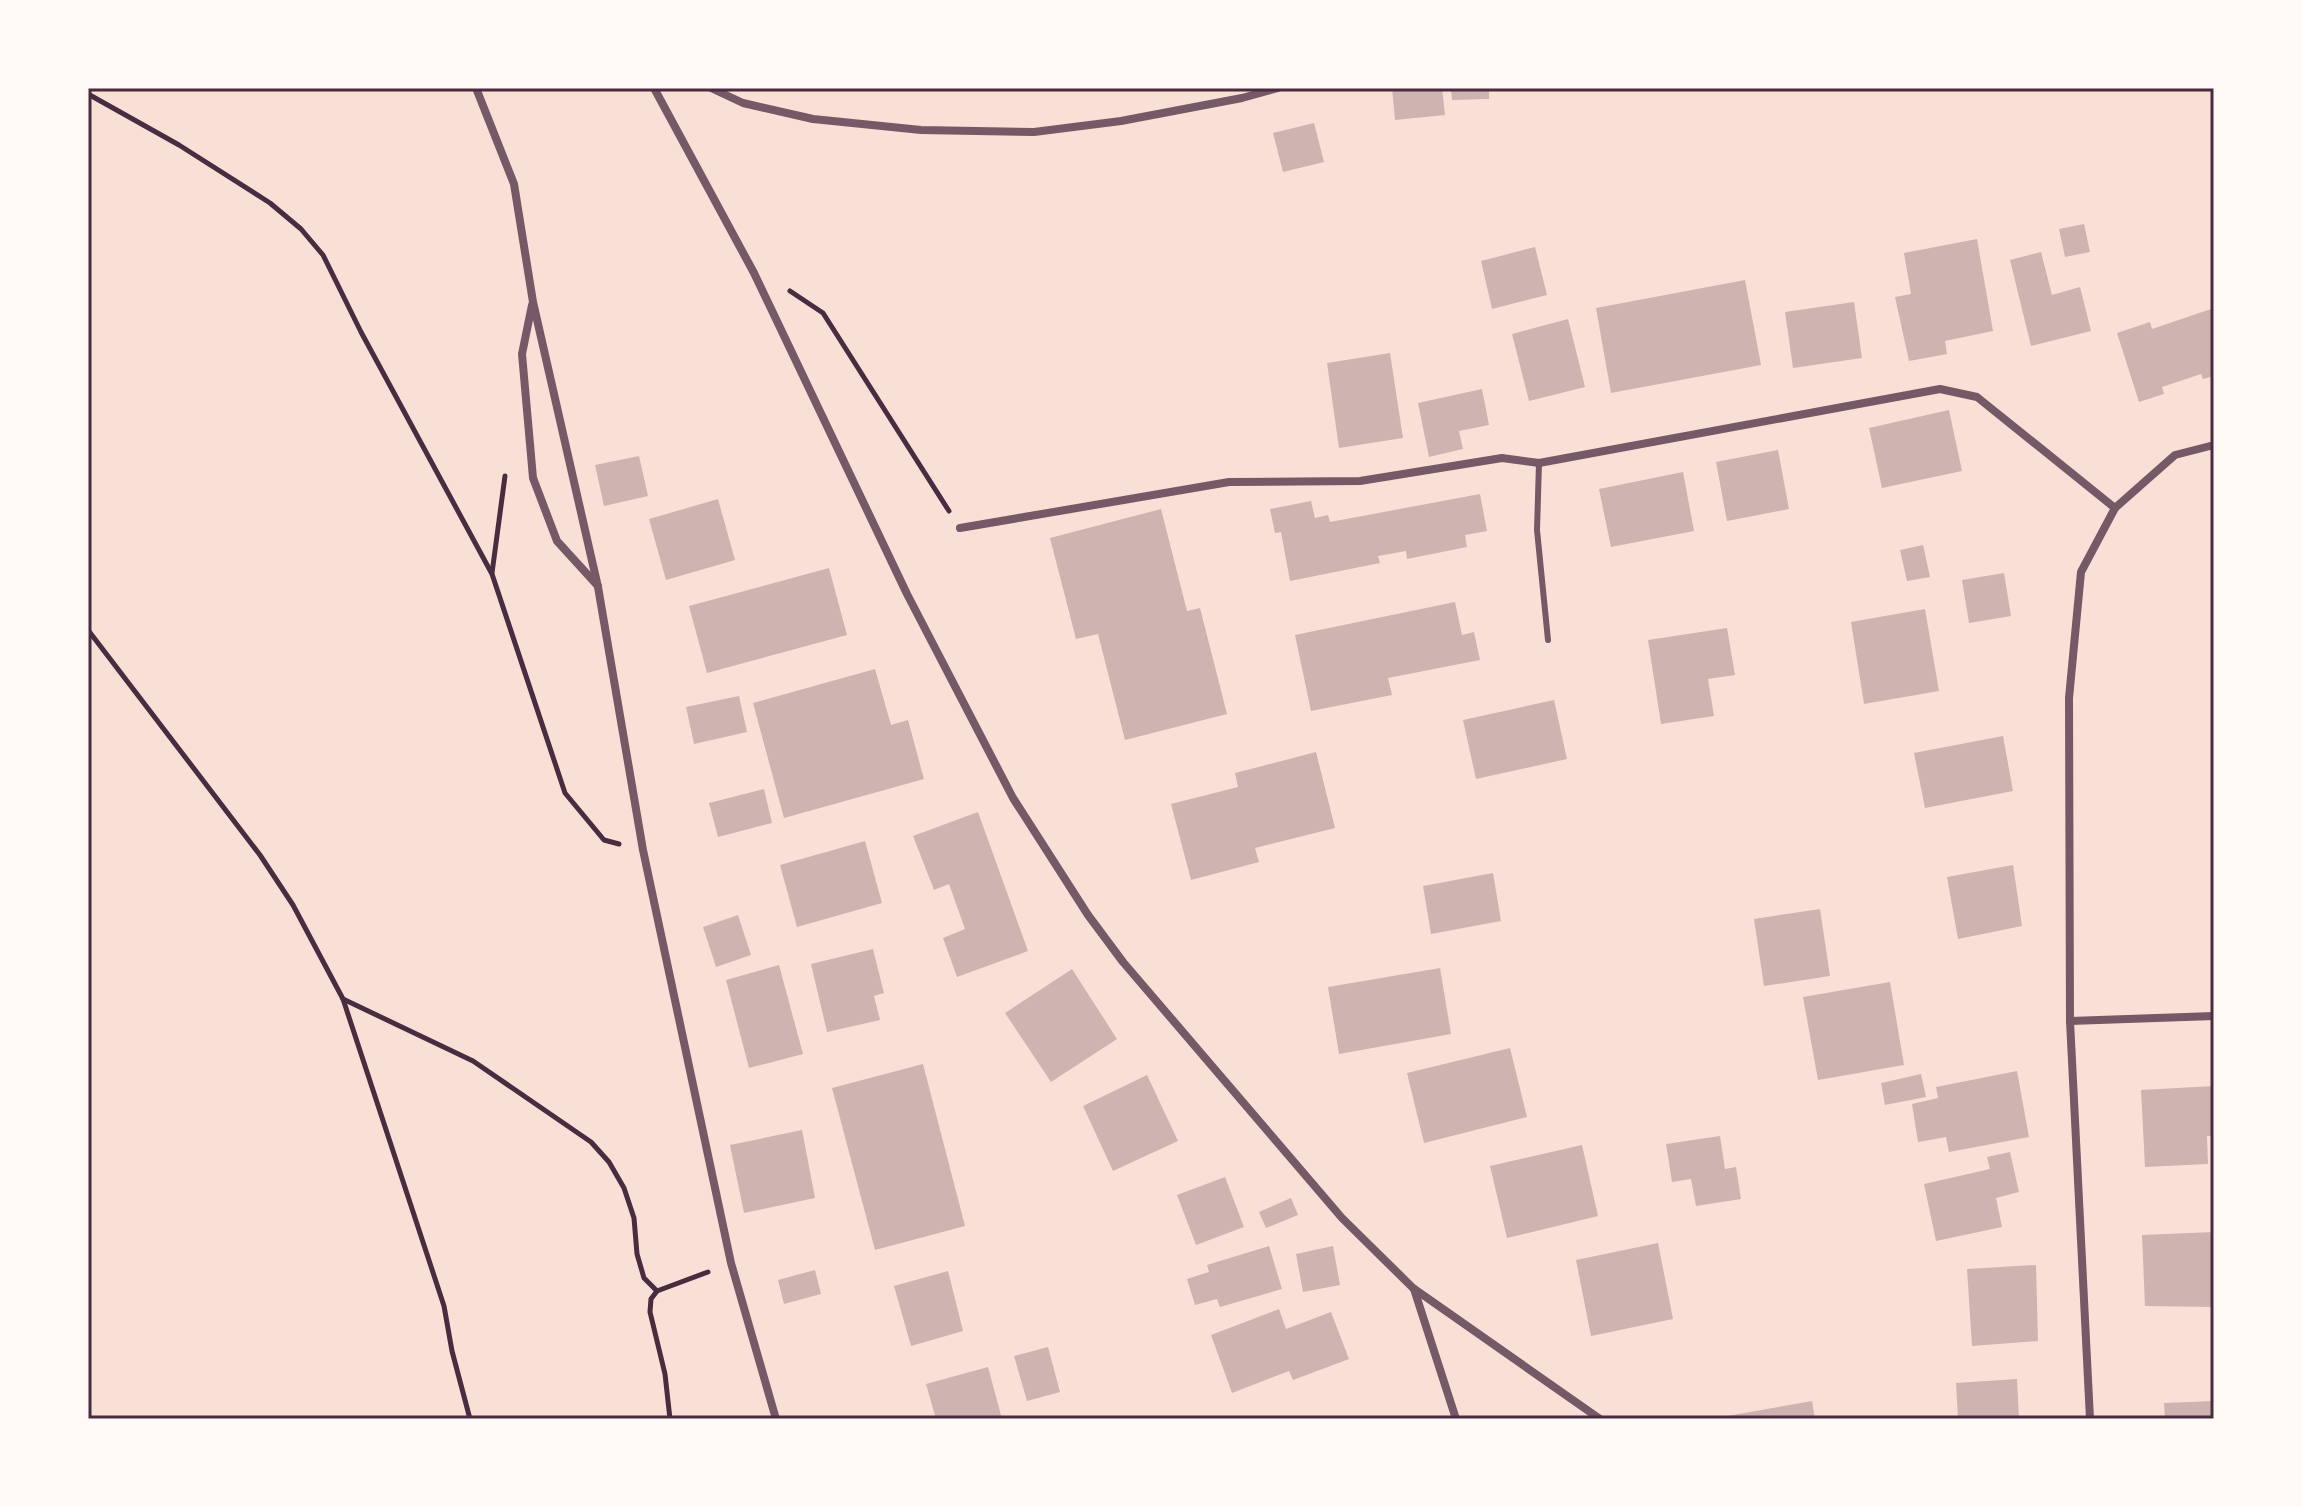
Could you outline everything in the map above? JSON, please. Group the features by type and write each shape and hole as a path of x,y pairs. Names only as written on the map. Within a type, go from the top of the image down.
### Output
{"street":[{"path":"476,88 514,184 533,302 598,587 643,850 731,1263 776,1419"},
{"path":"654,88 754,273 907,594 1022,811 1088,915 1123,962 1342,1218 1413,1288 1600,1419"},
{"path":"711,88 743,103 813,119 921,130 1020,132 1121,121 1278,88"},
{"path":"533,302 522,354 533,478 557,541 598,587"},
{"path":"960,528 1229,482 1360,481 1502,458 1539,463 1940,389 1977,397 2115,508"},
{"path":"2090,1419 2070,1021 2069,698 2081,572 2115,508 2175,455 2214,445"},
{"path":"2070,1021 2214,1016"},
{"path":"1413,1288 1456,1419"}],"lane":[{"path":"1539,463 1537,530 1548,640"}],"path":[{"path":"88,94 179,145 270,203 301,229 323,255 361,332 492,574 565,793 604,840 643,850"},
{"path":"798,296 823,313 960,528"},
{"path":"88,630 260,855 293,905 343,999 444,1306 470,1419"},
{"path":"343,999 473,1061 591,1142 609,1162 624,1188 634,1218 637,1254 644,1278 657,1291"},
{"path":"670,1419 665,1374 650,1312 651,1299 657,1291 731,1263"}],"building":[{"path":"1392,88 1442,88 1445,115 1395,120"},
{"path":"1451,88 1489,88 1489,99 1452,100"},
{"path":"1314,123 1324,162 1283,172 1273,133"},
{"path":"2084,224 2090,252 2065,257 2059,229"},
{"path":"1977,239 1993,331 1945,341 1947,354 1909,361 1895,297 1911,294 1904,253"},
{"path":"1535,247 1547,295 1492,309 1481,261"},
{"path":"2041,252 2052,295 2080,287 2091,331 2031,346 2010,260"},
{"path":"1745,280 1761,365 1611,393 1596,308"},
{"path":"1854,302 1862,358 1793,368 1785,312"},
{"path":"2214,308 2214,376 2203,379 2201,374 2162,387 2164,394 2139,402 2117,333 2150,322 2152,329"},
{"path":"1568,319 1585,387 1529,401 1512,334"},
{"path":"1390,353 1403,438 1339,448 1327,363"},
{"path":"1482,389 1489,425 1459,431 1463,449 1429,457 1418,403"},
{"path":"1949,410 1962,471 1882,488 1869,428"},
{"path":"1778,450 1789,509 1727,521 1716,462"},
{"path":"639,456 648,496 604,506 595,465"},
{"path":"1683,472 1694,531 1611,547 1599,489"},
{"path":"1480,494 1487,531 1465,535 1467,547 1407,559 1406,551 1378,556 1380,563 1290,581 1281,532 1275,533 1270,509 1311,501 1315,518 1328,515 1330,522"},
{"path":"718,499 735,560 666,580 649,519"},
{"path":"1161,509 1187,611 1200,608 1227,714 1125,740 1098,634 1076,639 1050,538"},
{"path":"1923,545 1930,577 1907,581 1900,550"},
{"path":"829,568 847,635 707,673 689,606"},
{"path":"2004,573 2011,616 1969,623 1962,580"},
{"path":"1455,602 1462,635 1474,632 1480,660 1388,678 1392,695 1311,711 1295,635"},
{"path":"1925,609 1939,691 1864,704 1851,622"},
{"path":"1727,628 1735,675 1708,679 1714,716 1661,724 1648,640"},
{"path":"875,669 891,725 908,720 924,779 784,818 753,703"},
{"path":"739,696 747,732 694,744 686,707"},
{"path":"1554,700 1567,759 1476,779 1463,720"},
{"path":"2003,736 2013,791 1925,808 1914,753"},
{"path":"1316,752 1335,828 1255,848 1259,862 1191,880 1171,804 1238,787 1235,773"},
{"path":"764,789 772,823 718,837 709,803"},
{"path":"978,812 1028,951 957,977 943,938 965,929 949,884 934,890 913,836"},
{"path":"865,841 882,903 797,927 780,865"},
{"path":"2013,865 2022,926 1958,939 1947,877"},
{"path":"1493,873 1501,921 1431,934 1423,886"},
{"path":"1820,909 1830,976 1764,986 1754,919"},
{"path":"738,915 751,955 716,967 703,927"},
{"path":"873,949 884,993 874,996 880,1020 827,1032 811,964"},
{"path":"779,965 803,1054 749,1068 726,980"},
{"path":"1440,968 1451,1034 1339,1054 1328,987"},
{"path":"1072,969 1117,1039 1051,1082 1005,1013"},
{"path":"1890,982 1904,1065 1818,1080 1803,997"},
{"path":"1510,1048 1527,1117 1424,1143 1407,1073"},
{"path":"923,1064 965,1226 875,1250 832,1088"},
{"path":"2017,1071 2029,1137 1949,1152 1946,1137 1918,1142 1912,1104 1938,1098 1936,1087"},
{"path":"1921,1074 1926,1097 1885,1105 1881,1083"},
{"path":"1147,1075 1178,1141 1113,1171 1083,1106"},
{"path":"2214,1086 2214,1136 2207,1136 2208,1164 2145,1167 2141,1090"},
{"path":"802,1130 815,1198 744,1213 730,1145"},
{"path":"1720,1136 1725,1169 1736,1167 1741,1199 1696,1206 1691,1179 1672,1182 1666,1144"},
{"path":"1582,1145 1598,1216 1507,1238 1490,1166"},
{"path":"2010,1152 2019,1192 1996,1198 2002,1227 1936,1241 1924,1184 1990,1169 1987,1157"},
{"path":"1225,1177 1244,1227 1196,1245 1177,1195"},
{"path":"1291,1198 1298,1215 1266,1228 1259,1212"},
{"path":"2214,1232 2214,1307 2145,1306 2142,1235"},
{"path":"1658,1243 1673,1319 1591,1336 1576,1260"},
{"path":"1269,1246 1282,1289 1220,1307 1217,1299 1195,1305 1187,1279 1209,1272 1207,1265"},
{"path":"1333,1246 1340,1285 1303,1292 1296,1254"},
{"path":"2036,1265 2038,1341 1972,1346 1967,1269"},
{"path":"815,1270 821,1294 784,1304 778,1280"},
{"path":"948,1271 963,1331 911,1346 894,1286"},
{"path":"1279,1309 1286,1329 1331,1312 1349,1359 1293,1380 1289,1371 1232,1393 1211,1335"},
{"path":"1048,1347 1060,1392 1027,1401 1014,1356"},
{"path":"988,1367 1002,1419 936,1419 926,1384"},
{"path":"2017,1379 2019,1419 1958,1419 1956,1383"},
{"path":"1812,1401 1815,1419 1727,1419 1727,1416"},
{"path":"2214,1401 2214,1419 2165,1419 2164,1403"}]}
